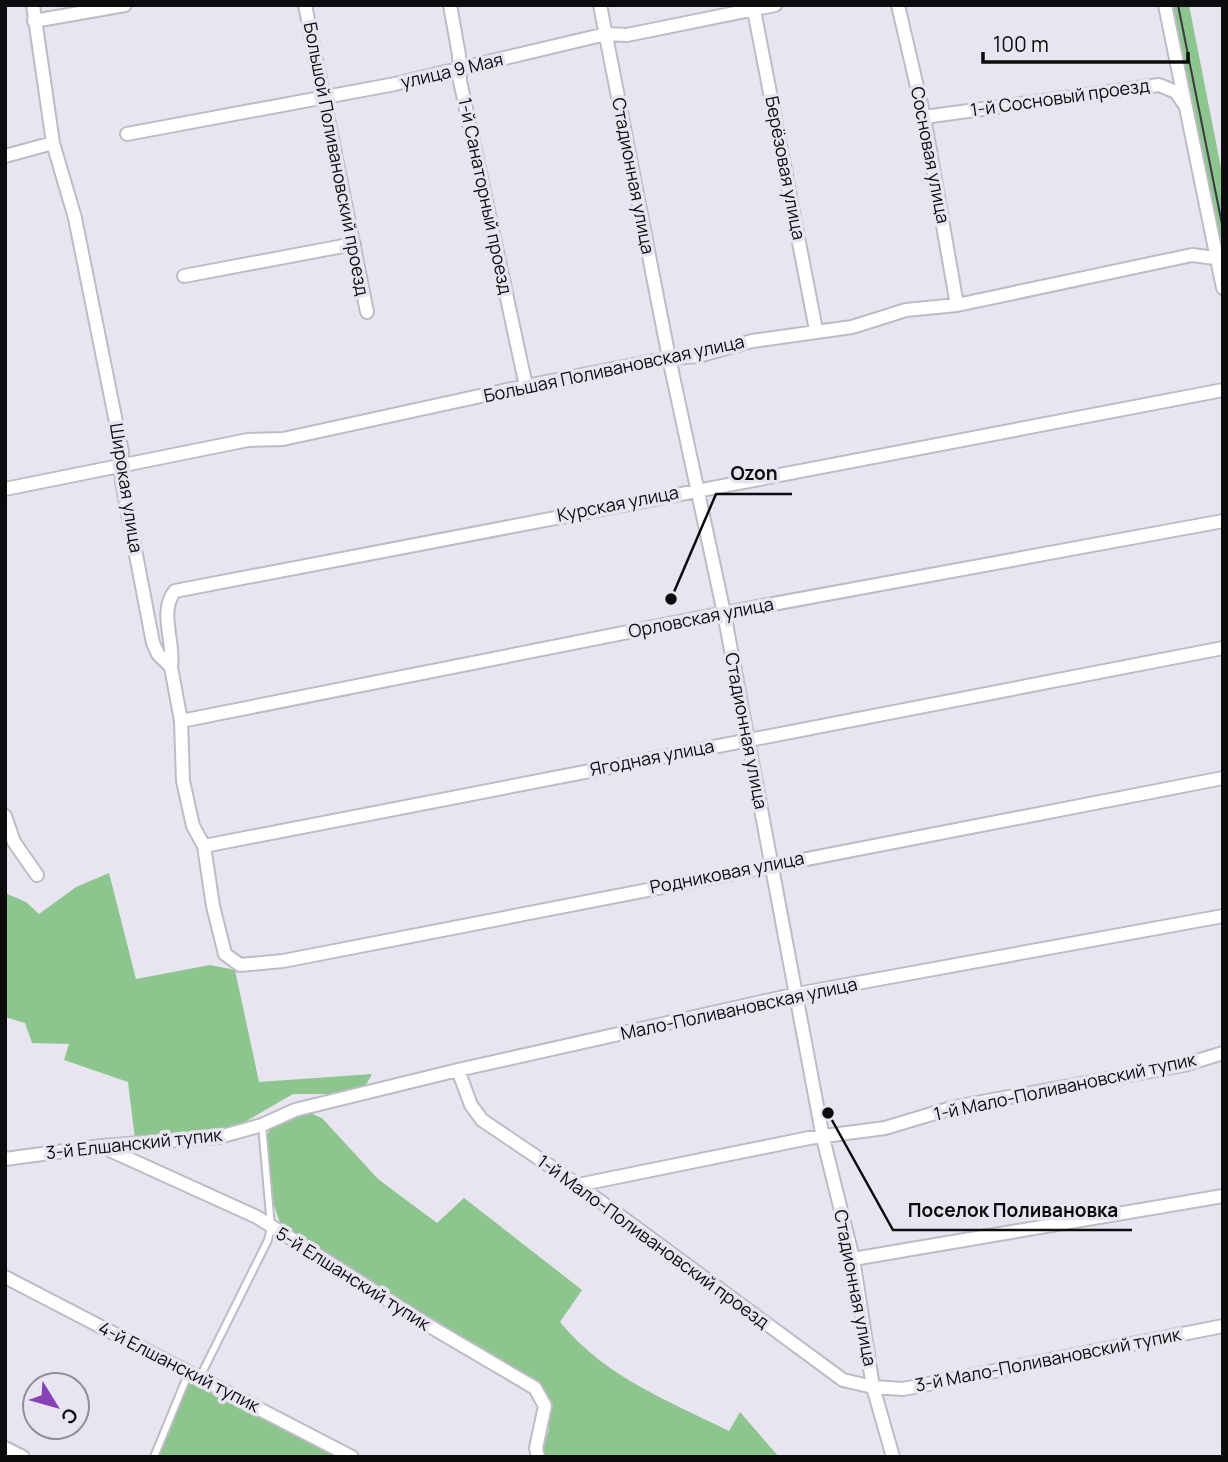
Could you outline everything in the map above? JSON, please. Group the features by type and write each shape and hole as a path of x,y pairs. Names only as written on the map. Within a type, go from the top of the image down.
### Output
{"street":[{"name":"Широкая улица","path":"33,5 53,143 75,218 122,452 121,468 153,643 158,654 171,667 181,721 183,781 194,826 204,846 213,906 225,954 232,962"},
{"path":"34,21 125,5"},
{"name":"Большой Поливановский проезд","path":"305,5 367,312"},
{"name":"1-й Санаторный проезд","path":"450,5 460,68 526,386"},
{"name":"Стадионная улица","path":"600,5 668,358 724,613 823,1138 853,1259 873,1387 893,1457"},
{"name":"улица 9 Мая","path":"127,134 460,68 606,34 628,35 754,7 775,5"},
{"name":"Сосновая улица","path":"898,5 924,117 957,305"},
{"path":"1165,5 1221,260 1223,288"},
{"name":"Берёзовая улица","path":"754,7 816,330"},
{"name":"1-й Сосновый проезд","path":"924,117 1159,85 1176,92 1187,107"},
{"path":"5,156 53,143"},
{"path":"184,276 354,244"},
{"name":"Большая Поливановская улица","path":"5,489 121,468 248,440 283,439 526,386 668,358 698,356 752,341 852,327 906,310 957,305 1192,255 1221,260"},
{"name":"Курская улица","path":"171,667 173,650 167,612 168,601 175,591 698,488 1223,390"},
{"name":"Орловская улица","path":"181,721 724,613 1223,521"},
{"name":"Ягодная улица","path":"204,846 1223,648"},
{"name":"Родниковая улица","path":"232,962 250,966 283,961 1223,778"},
{"path":"5,816 14,842 37,875"},
{"name":"Мало-Поливановская улица","path":"262,1125 295,1111 458,1070 797,994 1223,916"},
{"name":"1-й Мало-Поливановский тупик","path":"578,1185 694,1159 885,1128 955,1107 1184,1065 1223,1053"},
{"name":"1-й Мало-Поливановский проезд","path":"458,1070 471,1105 482,1120 578,1185 844,1380 873,1387"},
{"name":"3-й Елшанский тупик","path":"5,1160 102,1146 219,1137 262,1125"},
{"name":"5-й Елшанский тупик","path":"102,1146 257,1217 535,1388 545,1406 536,1448 538,1457"},
{"path":"853,1259 1223,1196"},
{"name":"4-й Елшанский тупик","path":"5,1277 352,1457"},
{"name":"3-й Мало-Поливановский тупик","path":"873,1387 903,1389 1223,1326"},
{"path":"5,1448 23,1457"}],"lane":[{"path":"154,1457 194,1374 239,1302 268,1240 271,1227 262,1125"}],"green space":[{"path":"1173,5 1189,5 1223,178 1223,260"},
{"path":"109,873 136,979 210,965 235,970 259,1082 372,1074 361,1094 293,1094 224,1134 135,1139 128,1082 64,1060 69,1044 32,1043 25,1023 5,1017 5,893 26,902 39,914 76,887"},
{"path":"296,1107 322,1118 378,1179 437,1223 464,1198 582,1290 560,1322 597,1358 638,1386 729,1431 740,1412 779,1457 546,1457 541,1453 549,1429 549,1404 282,1226 268,1180 266,1141 273,1126"},
{"path":"193,1381 345,1457 158,1457 187,1382"}],"tram line":[{"path":"1178,5 1223,229"}],"place":[{"name":"Ozon","path":"671,599"},
{"name":"Поселок Поливановка","path":"828,1113"}]}
